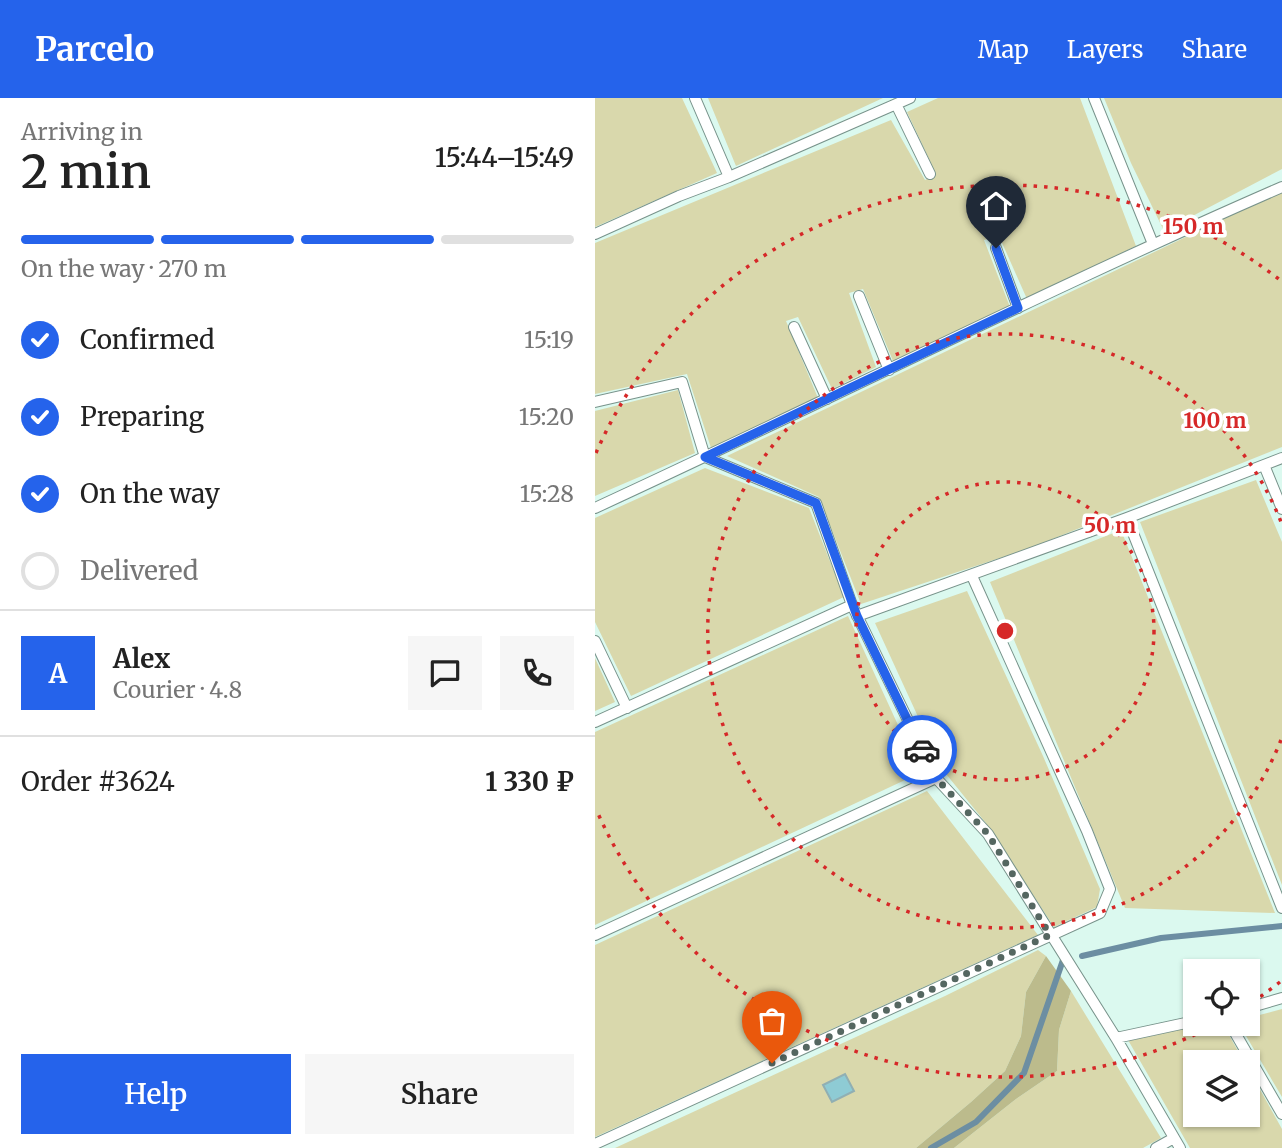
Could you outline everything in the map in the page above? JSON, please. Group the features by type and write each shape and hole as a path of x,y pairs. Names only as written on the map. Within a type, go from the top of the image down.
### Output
{"lane":[{"path":"695,98 729,177"},
{"path":"595,234 910,98"},
{"path":"1094,98 1153,244"},
{"path":"895,104 930,174"},
{"path":"595,508 1153,244 1282,187"},
{"path":"996,248 1018,308"},
{"path":"859,296 889,370"},
{"path":"794,327 827,399"},
{"path":"595,402 682,382 705,457"},
{"path":"705,457 816,503 852,605 936,778 988,834 1116,1038 1177,1143 1156,1148"},
{"path":"857,616 972,576 1282,458"},
{"path":"1264,466 1282,509"},
{"path":"1127,518 1282,908"},
{"path":"595,1144 1100,913 1110,889 1087,831 972,576"},
{"path":"595,722 852,605"},
{"path":"595,641 627,708"},
{"path":"595,935 936,778"},
{"path":"1260,1004 1282,998"},
{"path":"1116,1038 1183,1024"},
{"path":"1237,1036 1282,1114"}],"green space":[{"path":"595,98 682,98 717,173 595,227"},
{"path":"708,98 883,98 736,166"},
{"path":"938,98 1080,98 1136,246 1027,299 999,236 984,240 1010,307 893,361 863,289 849,293 876,367 832,389 798,317 786,321 818,398 711,448 687,374 595,394 595,243 891,120 925,180 936,174 907,112"},
{"path":"1104,98 1282,98 1282,169 1164,231 1131,163"},
{"path":"1282,191 1282,447 1030,548 861,604 819,497 727,456"},
{"path":"678,390 695,453 595,496 595,411"},
{"path":"705,468 809,508 844,597 631,696 595,622 595,518"},
{"path":"1256,480 1282,542 1282,885 1140,522"},
{"path":"1121,530 1275,913 1125,908 990,582"},
{"path":"967,591 1043,756 1100,889 1097,907 1054,927 985,822 942,769 875,623"},
{"path":"848,616 920,773 595,925 595,732"},
{"path":"595,658 615,702 595,711"},
{"path":"927,791 1038,935 595,1137 595,945"},
{"path":"1038,950 1046,956 1026,992 1021,1036 1005,1071 916,1148 615,1148 945,996"},
{"path":"1071,991 1161,1138 1143,1148 954,1148 1016,1099 1057,1071 1059,1030"},
{"path":"1282,1009 1282,1097 1260,1060 1260,1050 1254,1050 1246,1036 1260,1036 1260,1015"},
{"path":"1183,1029 1183,1036 1230,1036 1237,1050 1183,1050 1183,1127 1260,1127 1260,1090 1282,1129 1282,1148 1190,1148 1128,1040"}],"shaded area":[{"path":"1046,956 1071,991 1059,1030 1057,1071 1016,1099 954,1148 916,1148 1005,1071 1021,1036 1026,992"}],"building":[{"path":"845,1074 854,1091 832,1102 823,1085"}],"waterway":[{"path":"1082,956 1161,938 1282,926"},
{"path":"931,1148 976,1122 1024,1073 1063,960"}],"way so far":[{"path":"772,1063 1050,935 988,834 936,778 922,750"}],"route":[{"path":"922,750 857,616 816,503 705,457 1018,308 996,248"}]}
